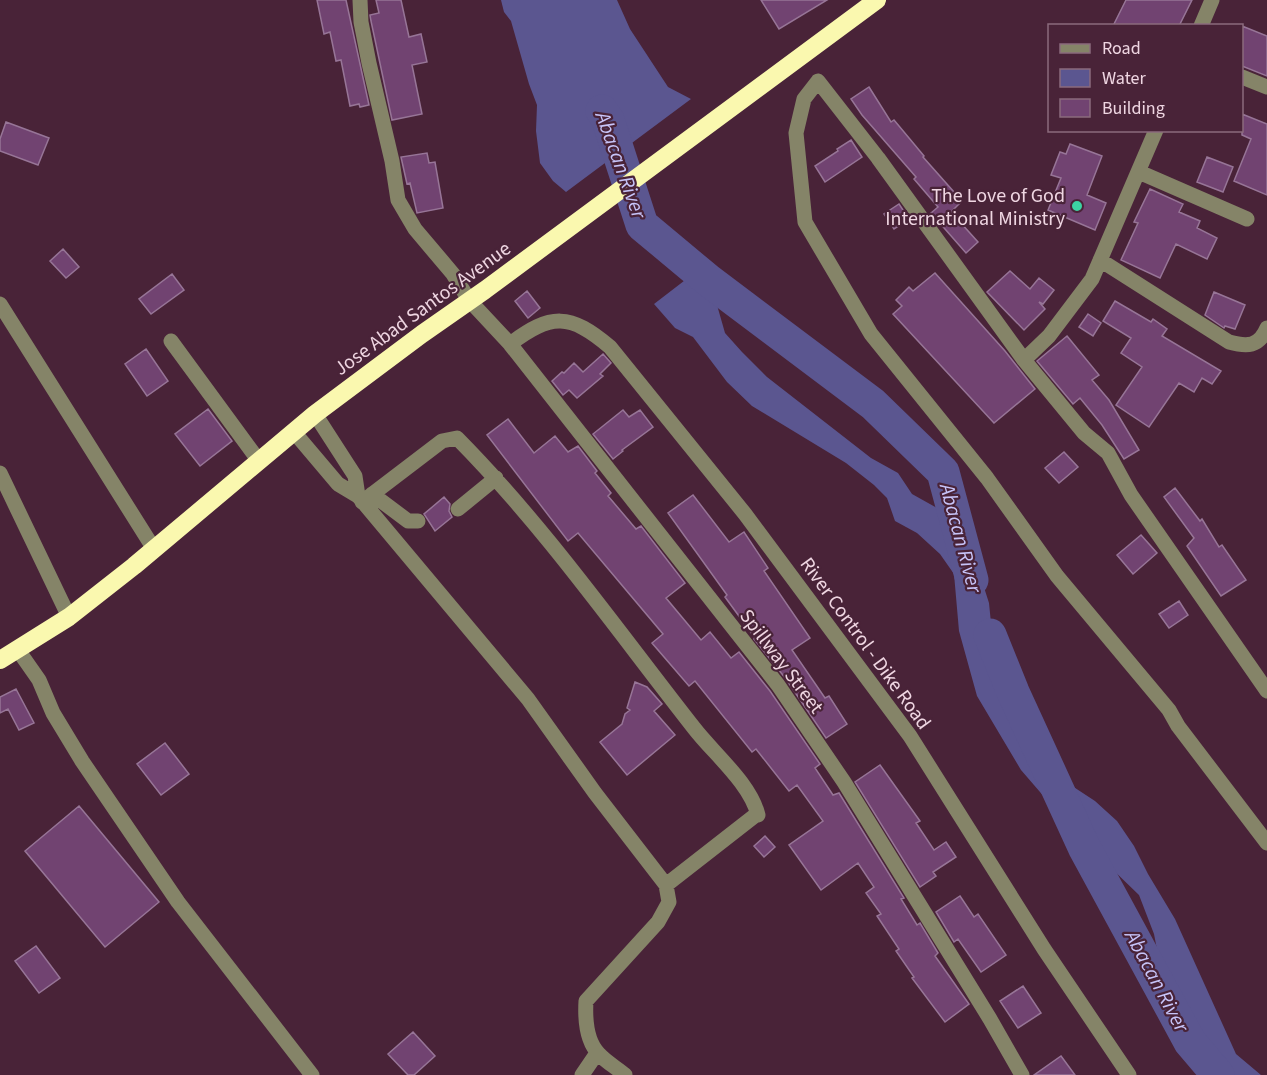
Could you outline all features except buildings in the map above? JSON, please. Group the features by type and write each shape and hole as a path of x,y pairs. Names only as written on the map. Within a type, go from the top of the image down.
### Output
{"highway":[{"name":"Jose Abad Santos Avenue","path":"0,660 69,617 315,414 877,0"}],"street":[{"name":"Spillway Street","path":"360,0 361,22 392,161 398,200 415,229 453,274 469,300 510,345 778,685 844,782 1022,1075"},
{"path":"1202,24 1212,0"},
{"path":"1243,77 1267,87"},
{"path":"1267,692 1131,495 1108,453 1084,434 1024,360 878,158 818,81 804,99 796,133 805,222 871,334 987,478 1057,576 1169,710 1178,726 1267,843"},
{"path":"1024,360 1049,336 1092,279 1155,132"},
{"path":"1138,172 1247,219"},
{"path":"1100,260 1229,342 1241,345 1254,344 1263,337 1267,328"},
{"path":"0,304 154,549"},
{"name":"River Control - Dike Road","path":"510,345 530,329 545,322 562,321 578,324 593,332 610,347 745,514 910,736 1044,949 1129,1075"},
{"path":"171,341 259,462"},
{"path":"315,414 354,476 364,497 528,699 666,885 669,902 658,922 586,1001 587,1030 597,1053 625,1075"},
{"path":"294,432 338,484 408,521 418,521"},
{"path":"364,497 442,441 457,438 496,478 581,581 693,728 746,789 755,804 758,815 756,814 666,885"},
{"path":"0,473 69,617"},
{"path":"458,508 496,478"},
{"path":"18,650 39,680 53,713 82,760 178,902 312,1075"},
{"path":"582,1075 597,1053"}],"water":[{"path":"501,0 617,0 630,29 668,87 691,99 566,192 553,181 540,163 536,131 537,105 511,21 504,12"},
{"path":"706,264 716,279 715,298 725,333 742,352 767,377 871,458 898,473 912,494 946,513 981,578 989,603 992,633 1003,656 1016,715 1026,744 1048,761 1066,782 1095,801 1117,821 1134,846 1175,919 1236,1054 1261,1075 1227,1075 1207,1051 1190,1014 1178,999 1160,965 1154,934 1139,895 1078,836 1021,770 977,696 959,631 954,574 940,554 917,533 895,521 887,498 874,485 846,463 752,406 727,382 693,337 675,328 654,304"}],"waterway":[{"name":"Abacan River","path":"602,111 608,120 642,225 708,280 873,404 943,472 972,580"},
{"name":"Abacan River","path":"990,635 1013,692 1084,847 1190,1042 1218,1075"}],"place":[{"name":"The Love of God International Ministry","path":"1077,206"}]}
